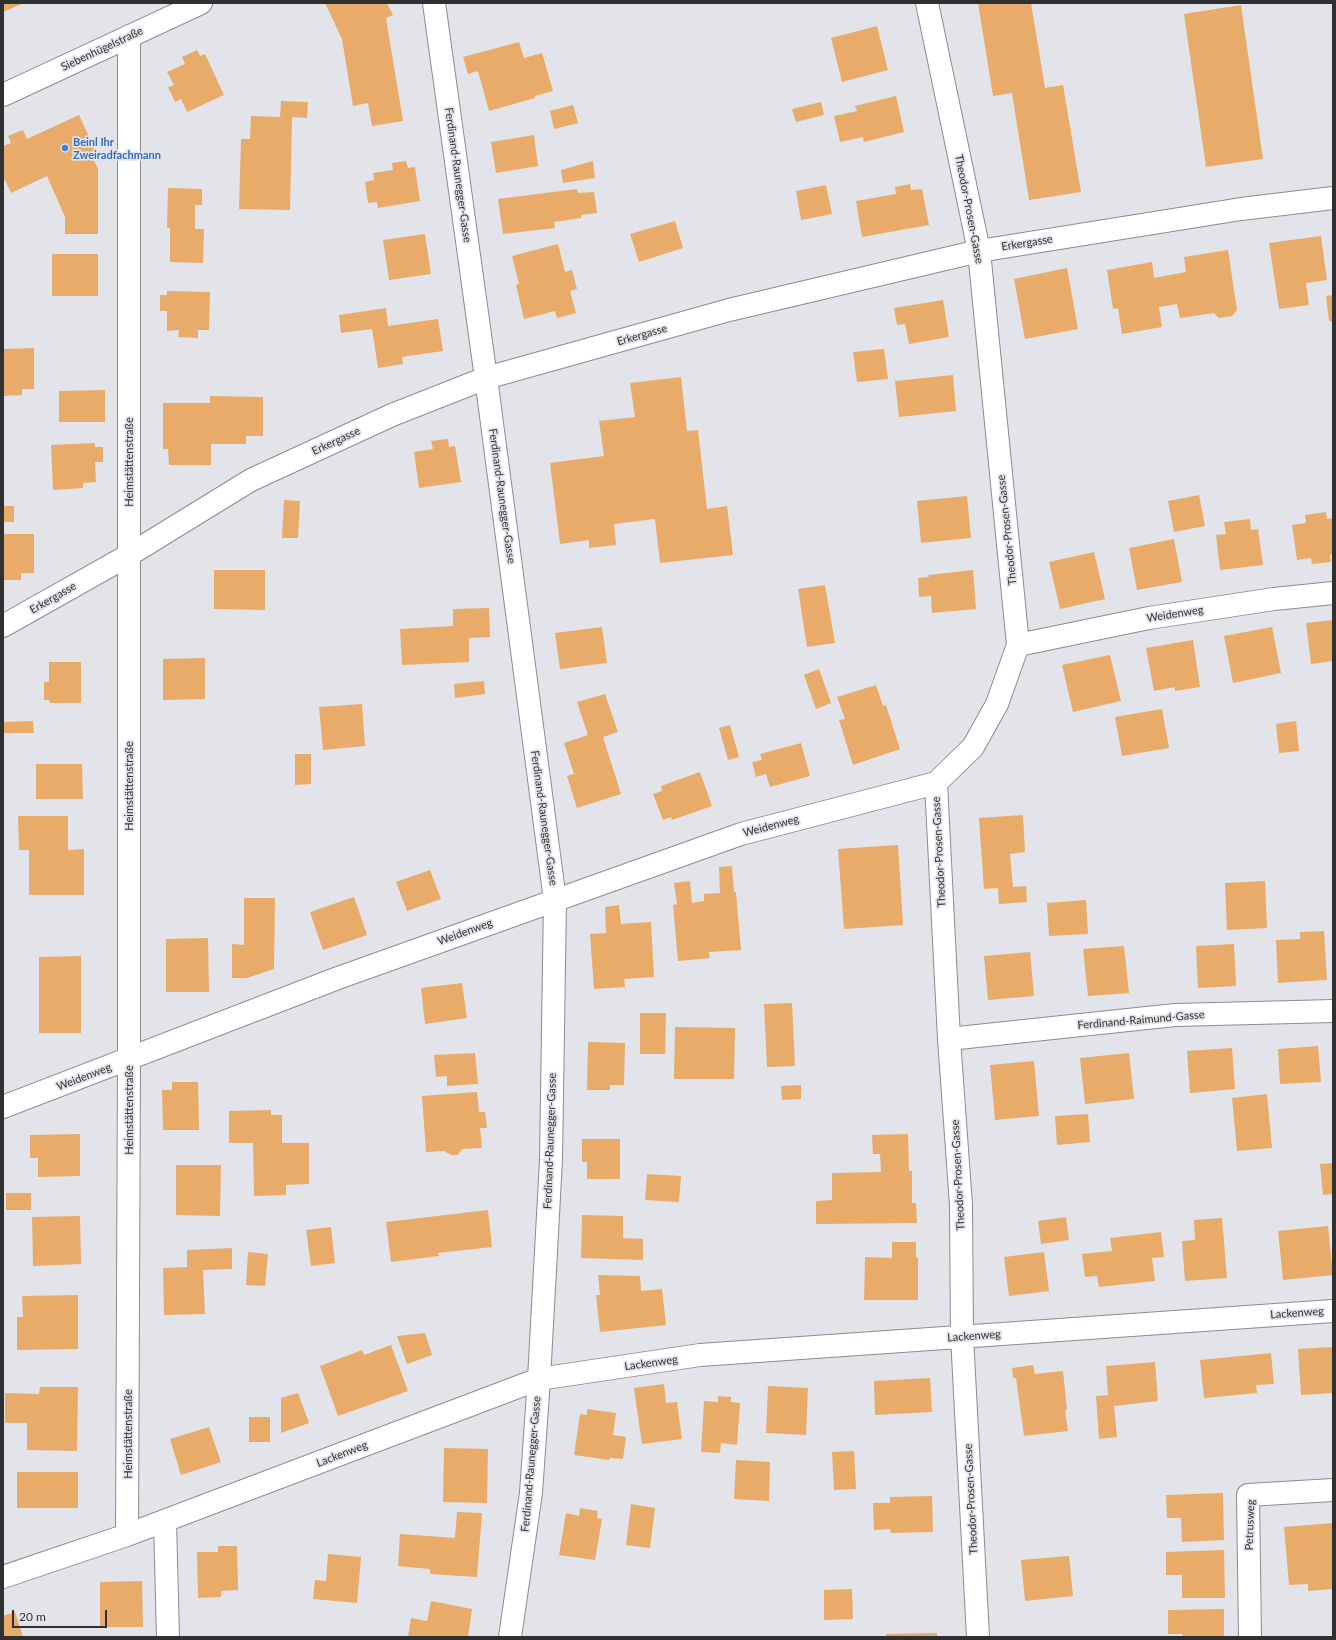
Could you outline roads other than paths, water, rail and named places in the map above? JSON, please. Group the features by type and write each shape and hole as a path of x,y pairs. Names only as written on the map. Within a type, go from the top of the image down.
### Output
{"street":[{"name":"Siebenhügelstraße","path":"3,95 201,3"},
{"name":"Ferdinand-Raunegger-Gasse","path":"434,3 486,378 555,900 551,1160 539,1379 531,1493 510,1637"},
{"name":"Theodor-Prosen-Gasse","path":"927,3 979,251 1018,644 997,704 973,747 936,783 949,1039 961,1205 962,1336 978,1637"},
{"name":"Heimstättenstraße","path":"127,1535 130,36"},
{"name":"Erkergasse","path":"3,626 129,554 251,480 392,415 486,378 729,310 979,251 1241,209 1333,198"},
{"name":"Weidenweg","path":"1018,644 1150,618 1274,599 1333,593"},
{"name":"Weidenweg","path":"3,1107 129,1060 338,978 741,834 936,783"},
{"name":"Ferdinand-Raimund-Gasse","path":"949,1039 1175,1015 1333,1011"},
{"name":"Lackenweg","path":"3,1577 165,1521 539,1379 700,1355 1333,1311"},
{"name":"Petrusweg","path":"1250,1637 1248,1495 1333,1490"},
{"path":"165,1521 168,1637"}],"place":[{"name":"Beinl Ihr Zweiradfachmann","path":"65,148"}]}
